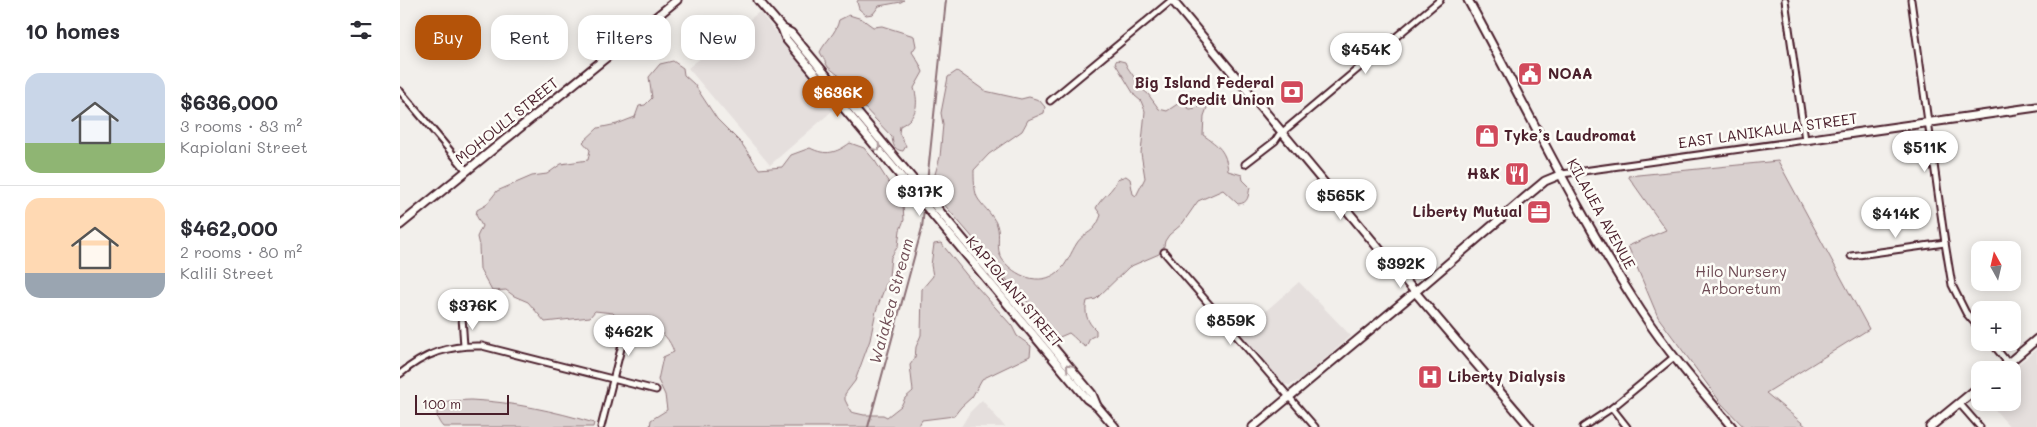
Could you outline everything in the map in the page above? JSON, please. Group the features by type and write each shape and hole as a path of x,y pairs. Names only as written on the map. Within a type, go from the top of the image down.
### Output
{"street":[{"name":"MOHOULI STREET","path":"400,225 677,0"},
{"name":"KAPIOLANI STREET","path":"758,0 782,28 791,33 942,213 1092,394 1097,406 1115,427"},
{"path":"1050,101 1172,0 1281,133 1530,427"},
{"path":"1245,164 1275,141 1281,133 1440,0"},
{"name":"KILAUEA AVENUE","path":"1468,0 1599,244 1642,312 1674,357 1732,427"},
{"path":"1785,0 1805,140"},
{"path":"1911,0 1952,285 1971,319"},
{"name":"KAPIOLANI STREET","path":"782,28 786,39 939,223 1087,400 1097,406"},
{"path":"400,91 467,171"},
{"name":"EAST LANIKAULA STREET","path":"1562,174 2037,107"},
{"path":"1253,427 1415,292 1533,190 1545,181 1562,174"},
{"path":"1851,256 1945,243"},
{"path":"1164,252 1314,427"},
{"path":"462,318 464,346"},
{"path":"601,427 626,328"},
{"path":"2010,361 2037,339"},
{"path":"400,374 413,363 429,354 446,348 482,346 656,390"},
{"path":"1998,351 2006,361"},
{"path":"1583,427 1612,408 1674,357"},
{"path":"1930,427 1971,393"},
{"path":"1959,403 1980,427"},
{"path":"1612,408 1627,427"}],"shaded area":[{"path":"759,12 839,105 770,165 688,68 698,60 755,60 755,15"},
{"path":"1299,282 1351,336 1301,380 1289,385 1280,383 1238,335"},
{"path":"2037,349 2037,427 2010,427 1996,411 2021,411 2021,362"},
{"path":"982,400 1005,427 961,427 970,412"}],"green space":[{"path":"858,0 904,0 879,6 873,14 866,15 859,9"},
{"path":"849,15 862,19 873,27 882,26 914,36 916,46 912,52 923,72 914,88 916,105 913,115 906,123 900,126 899,133 906,146 903,151 896,148 892,137 848,90 842,78 828,67 820,52 836,29 839,20"},
{"path":"1117,60 1125,62 1135,78 1136,84 1148,94 1159,109 1167,111 1179,103 1190,109 1197,108 1203,102 1208,105 1204,116 1203,135 1221,150 1226,158 1228,171 1242,175 1243,180 1250,187 1247,198 1242,203 1238,204 1223,190 1198,201 1182,224 1169,235 1159,254 1129,267 1096,299 1087,301 1087,317 1090,324 1096,330 1096,335 1090,338 1086,347 1069,333 1055,339 1054,334 1032,306 1011,286 998,267 942,202 935,184 943,124 941,113 948,77 957,71 985,91 1021,99 1029,97 1039,100 1045,107 1044,113 1028,120 1022,131 989,154 974,170 977,197 997,225 999,251 1002,259 1020,275 1028,278 1043,279 1058,272 1064,266 1080,239 1095,226 1101,215 1096,208 1117,179 1126,176 1130,179 1133,194 1136,196 1145,178 1141,153 1145,111 1141,101 1135,96 1115,63"},
{"path":"673,61 683,68 684,75 694,84 717,119 742,144 759,169 782,167 791,155 810,148 826,153 840,149 850,143 864,148 875,161 903,205 904,220 900,230 898,246 891,257 889,276 876,311 870,340 855,381 845,394 845,400 851,412 887,417 901,406 905,398 913,391 910,365 915,358 916,347 921,335 922,289 933,276 931,265 934,244 941,243 1012,326 1017,336 1031,346 1030,356 982,379 972,397 954,416 922,420 918,427 650,427 651,420 667,410 665,395 658,380 663,357 674,352 665,336 653,326 637,321 619,319 613,313 595,311 590,317 545,322 528,302 506,290 492,291 480,269 477,237 482,226 476,215 477,210 486,205 497,191 532,176 547,174 561,164 588,160 590,150 583,142 598,128 617,124 635,117 639,106 645,105 652,98 649,77 660,64"},
{"name":"Hilo Nursery Arboretum","path":"1778,161 1869,329 1766,393 1807,427 1744,427 1721,403 1658,317 1628,246 1666,230 1628,176"},
{"path":"471,400 533,408 594,423 593,427 443,427 438,418 438,407 448,401"}],"waterway":[{"name":"Waiakea Stream","path":"926,192 946,0"},
{"name":"Waiakea Stream","path":"868,427 922,228 924,209"}],"place":[{"name":"NOAA","path":"1530,74"},
{"name":"Big Island Federal Credit Union","path":"1292,92"},
{"name":"Tyke’s Laudromat","path":"1487,136"},
{"name":"H&K","path":"1517,174"},
{"name":"Liberty Mutual","path":"1539,212"},
{"name":"Liberty Dialysis","path":"1430,377"}]}
